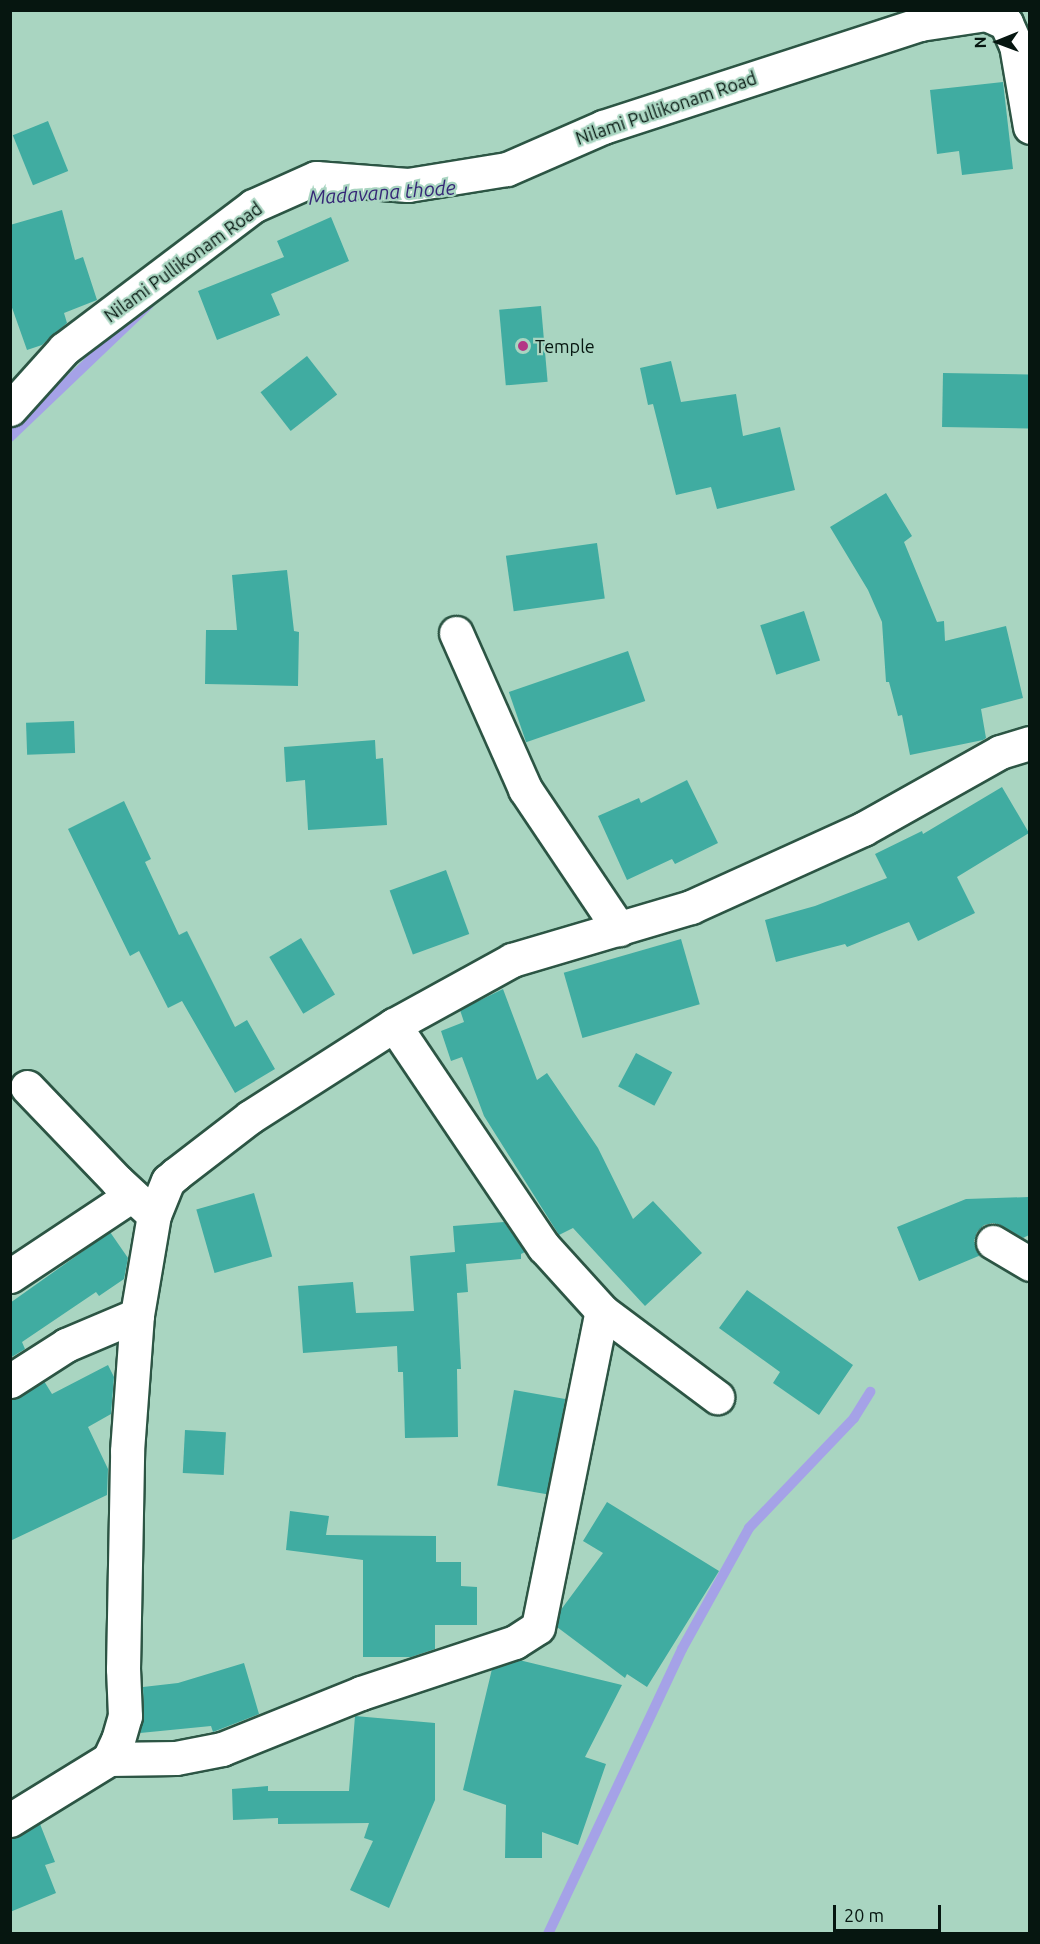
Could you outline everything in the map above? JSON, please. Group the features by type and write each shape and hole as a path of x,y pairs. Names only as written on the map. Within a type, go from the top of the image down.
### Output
{"street":[{"name":"Nilami Pullikonam Road","path":"10,409 73,342 253,207 316,178 408,185 507,169 603,126 922,17 986,14 1006,23 1016,45 1029,128"},
{"path":"456,633 525,789 619,928"},
{"path":"10,1276 143,1205 176,1174 250,1117 394,1025 512,960 691,907 863,829 1000,752 1029,743"},
{"path":"394,1025 544,1247 602,1311 717,1397"},
{"path":"27,1087 143,1205 126,1450 123,1669 125,1716 118,1740 109,1759"},
{"path":"993,1242 1029,1264"},
{"path":"10,1820 109,1759 176,1758 222,1749 361,1693 515,1642 538,1627 602,1311"},
{"path":"10,1381 66,1345 137,1315"}],"building":[{"path":"1003,82 1013,169 962,175 959,151 937,154 930,90"},
{"path":"48,121 68,171 33,185 13,135"},
{"path":"62,210 75,260 83,257 97,300 64,313 67,323 42,345 27,350 10,302 10,225"},
{"path":"331,217 349,261 271,294 280,315 217,340 198,291 284,257 277,241"},
{"name":"Temple","path":"541,306 548,382 506,385 499,310"},
{"path":"307,356 337,395 291,431 261,392"},
{"path":"671,361 681,402 736,394 743,436 780,427 795,490 717,509 711,487 676,495 653,404 648,405 640,368"},
{"path":"943,373 1029,375 1028,428 942,427"},
{"path":"886,493 912,536 904,542 937,622 944,621 945,641 1006,626 1023,698 981,709 986,738 983,740 910,755 902,715 898,716 889,682 886,682 882,622 868,590 830,527"},
{"path":"597,543 605,598 514,611 506,556"},
{"path":"287,570 294,631 299,632 298,686 205,684 206,630 237,630 232,575"},
{"path":"804,611 820,660 776,675 760,625"},
{"path":"628,651 645,701 526,742 509,692"},
{"path":"74,721 75,753 27,755 26,723"},
{"path":"375,740 376,759 383,758 387,825 308,830 305,780 286,782 284,747"},
{"path":"687,780 718,843 675,864 672,859 627,880 598,816 639,798 641,803"},
{"path":"1002,787 1029,833 957,877 975,913 918,941 909,922 847,947 845,944 776,962 765,920 815,906 887,878 875,854 922,831 923,834"},
{"path":"124,801 151,859 145,862 179,935 187,931 235,1027 247,1020 275,1069 235,1093 182,1001 168,1008 139,951 130,956 68,829"},
{"path":"446,870 469,934 413,954 390,891"},
{"path":"301,938 335,995 303,1014 269,957"},
{"path":"681,939 700,1004 582,1038 564,973"},
{"path":"503,989 537,1080 547,1073 598,1148 633,1219 653,1201 702,1253 645,1306 573,1228 559,1235 484,1116 462,1057 451,1061 441,1031 464,1022 460,1010"},
{"path":"636,1053 672,1072 654,1106 618,1087"},
{"path":"254,1193 272,1256 215,1273 196,1210"},
{"path":"1029,1197 1029,1235 1023,1238 993,1223 984,1225 977,1232 974,1241 981,1255 919,1281 897,1227 966,1199"},
{"path":"504,1222 525,1252 521,1254 521,1259 466,1264 468,1292 457,1293 461,1369 457,1369 458,1437 405,1438 403,1372 398,1372 397,1346 303,1353 298,1286 353,1282 356,1313 414,1311 410,1256 455,1252 453,1226"},
{"path":"110,1232 128,1258 124,1279 99,1296 96,1292 22,1342 25,1349 10,1358 10,1303"},
{"path":"747,1290 853,1365 819,1415 773,1383 780,1372 719,1328"},
{"path":"108,1365 114,1377 111,1414 88,1427 108,1469 107,1495 10,1541 10,1400 44,1381 52,1394"},
{"path":"514,1390 565,1399 548,1495 497,1486"},
{"path":"185,1430 226,1432 224,1475 183,1473"},
{"path":"607,1502 719,1571 647,1687 627,1674 625,1678 557,1627 560,1611 603,1553 583,1541"},
{"path":"290,1511 329,1516 326,1535 436,1536 436,1562 461,1562 461,1586 477,1587 477,1625 435,1625 435,1649 411,1657 363,1657 363,1560 286,1550"},
{"path":"519,1660 622,1685 585,1757 606,1764 578,1845 542,1832 542,1858 505,1858 506,1805 463,1790 492,1669"},
{"path":"244,1663 259,1714 213,1732 211,1726 140,1733 144,1716 143,1687 178,1683"},
{"path":"355,1716 435,1723 435,1800 389,1908 350,1890 373,1841 364,1838 369,1823 278,1824 278,1818 233,1820 232,1789 268,1786 268,1791 349,1791"},
{"path":"40,1824 55,1862 45,1865 56,1893 10,1912 10,1839"}],"waterway":[{"name":"Madavana thode","path":"10,437 149,304"},
{"path":"548,1934 682,1649 749,1528 854,1418 870,1392"}],"place":[{"name":"Temple","path":"523,346"}]}
